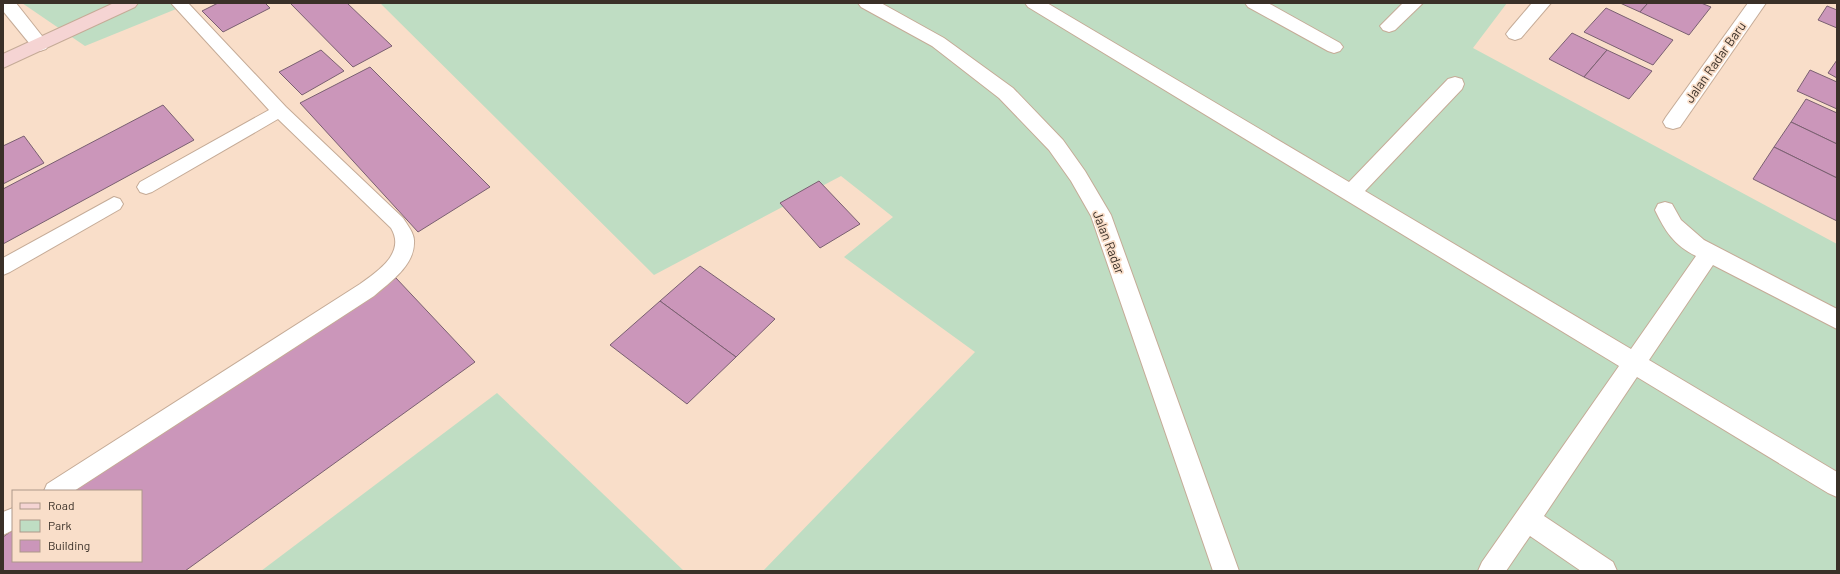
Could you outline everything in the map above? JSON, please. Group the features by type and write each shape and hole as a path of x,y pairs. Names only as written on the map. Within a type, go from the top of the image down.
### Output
{"main road":[{"path":"3,62 129,3"}],"street":[{"path":"6,3 40,45"},
{"name":"Jalan Radar","path":"867,3 938,42 1006,93 1056,146 1078,176 1101,215 1224,570"},
{"path":"1034,3 1837,485"},
{"path":"1254,3 1334,47"},
{"path":"1389,26 1414,3"},
{"path":"1515,34 1542,3"},
{"name":"Jalan Radar Baru","path":"1674,122 1756,3"},
{"path":"1351,193 1455,84"},
{"path":"1665,210 1673,226 1680,234 1709,254 1837,320"},
{"path":"1491,571 1709,254"},
{"path":"1527,519 1604,571"}],"lane":[{"path":"57,490 367,290 380,280 400,258 406,246 404,230 280,111 179,3"},
{"path":"146,187 280,111"},
{"path":"3,267 114,204"},
{"path":"3,524 12,519"}],"green space":[{"path":"22,3 191,3 85,46"},
{"path":"380,3 1507,3 1473,48 1837,244 1837,571 763,571 975,352 844,257 893,217 841,176 654,275"},
{"path":"497,393 684,571 261,571"}],"building":[{"path":"218,3 265,3 270,8 223,32 202,11"},
{"path":"290,3 347,3 392,46 353,67"},
{"path":"1620,3 1648,3 1640,12"},
{"path":"1648,3 1701,3 1711,7 1689,35 1640,12"},
{"path":"1827,6 1837,10 1837,28 1818,20"},
{"path":"1606,8 1673,40 1653,65 1584,32"},
{"path":"1572,33 1607,50 1584,77 1549,59"},
{"path":"321,50 344,71 302,95 279,72"},
{"path":"1607,50 1652,71 1629,99 1584,77"},
{"path":"1837,60 1837,78 1828,73"},
{"path":"370,67 490,187 418,232 300,103"},
{"path":"1810,70 1837,82 1837,109 1797,91"},
{"path":"1806,99 1837,113 1837,144 1791,122"},
{"path":"163,105 194,140 3,244 3,189"},
{"path":"1791,122 1837,144 1837,178 1774,147"},
{"path":"24,136 44,163 3,184 3,146"},
{"path":"1774,147 1837,178 1837,221 1753,179"},
{"path":"819,181 860,224 820,248 780,203"},
{"path":"700,266 775,319 736,357 660,301"},
{"path":"396,278 475,362 185,571 3,571 3,537 12,531 12,562 142,562 142,490 75,490"},
{"path":"660,301 736,357 687,404 610,345"}]}
